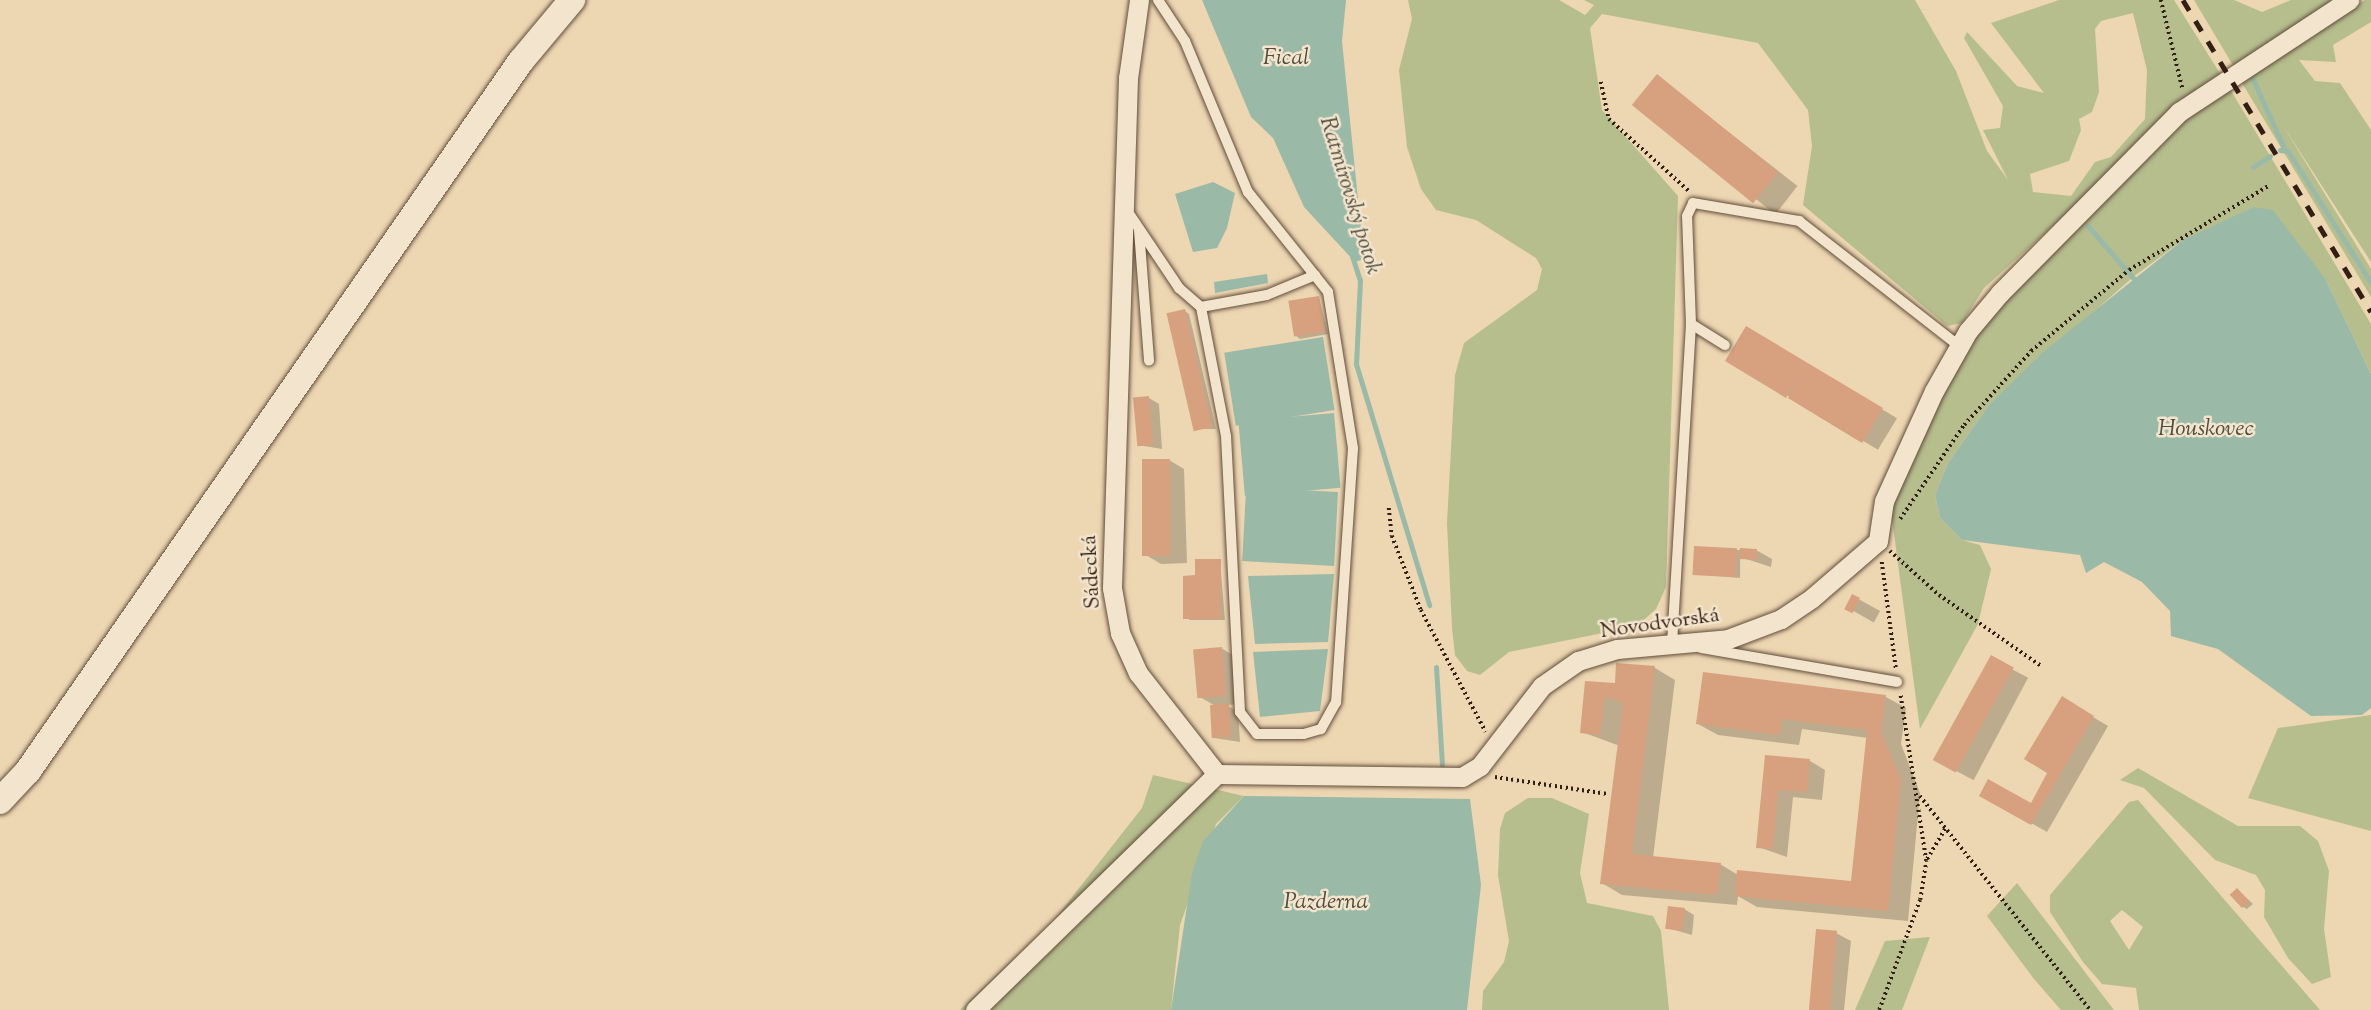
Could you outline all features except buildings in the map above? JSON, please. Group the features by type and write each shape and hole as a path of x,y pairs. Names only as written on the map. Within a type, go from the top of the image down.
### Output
{"main road":[{"path":"0,801 28,771 521,61 572,0"}],"street":[{"name":"Sádecká","path":"1139,0 1128,78 1128,212 1112,588 1120,633 1138,673 1217,774"},
{"path":"1877,536 1884,502 1959,346 2042,247 2186,106 2349,0"},
{"name":"Novodvorská","path":"1462,777 1480,766 1494,742 1542,686 1578,661 1680,645 1781,619 1877,536"},
{"path":"975,1010 1217,774 1462,777"}],"lane":[{"path":"1158,0 1185,41 1248,191 1328,292 1353,448 1336,702 1321,729 1304,734 1257,734 1240,712 1226,436 1201,307"},
{"path":"1897,682 1680,645 1690,324 1687,216 1693,203 1799,220 1959,346"},
{"path":"1128,212 1190,302 1201,307 1267,295 1315,275"},
{"path":"1139,230 1149,361"},
{"path":"1690,324 1725,345"}],"path":[{"path":"2161,0 2186,106"},
{"path":"1601,82 1609,119 1686,183 1693,203"},
{"path":"2040,666 1939,595 1877,536 1910,509 1993,387 2078,308 2267,186"},
{"path":"1389,508 1392,536 1421,610 1461,693 1494,742"},
{"path":"1462,777 1608,794"},
{"path":"1879,1010 1920,900 1926,861 1919,794 2090,1010"},
{"path":"1926,861 1945,829"}],"shaded area":[{"path":"1408,0 1559,0 1585,15 1594,5 1584,0 1915,0 1956,71 1987,151 2008,180 1983,130 2000,128 2003,106 1964,38 1967,32 2017,86 2044,93 1991,23 2059,0 2174,0 2221,75 1984,288 1962,323 1947,326 1803,205 1812,146 1808,110 1758,43 1602,14 1590,28 1602,110 1678,196 1666,587 1656,609 1637,626 1509,652 1480,675 1467,671 1455,655 1452,628 1447,523 1455,375 1464,343 1537,290 1542,269 1536,258 1476,220 1436,210 1421,189 1407,147 1399,70 1412,19","holes":["2133,13 2147,70 2145,119 2111,157 2095,162 2071,196 2033,192 2030,174 2069,161 2081,130 2079,119 2092,112 2099,92 2095,29 2101,21"]},
{"path":"2194,0 2234,0 2262,12 2291,0 2339,0 2234,67"},
{"path":"2365,0 2371,0 2371,22 2333,45 2336,62 2299,60 2315,81 2340,83 2371,130 2371,262 2282,124 2371,269 2371,297 2239,78"},
{"path":"2227,84 2371,324 2371,374 2326,280 2183,240 2133,277 1989,405 1948,463 1935,495 1940,518 1962,540 1980,545 1991,569 1978,624 1920,729 1890,504 1919,434 1979,331 2014,289 2157,141"},
{"path":"2371,715 2371,831 2248,798 2278,728"},
{"path":"2138,768 2238,826 2300,826 2318,841 2329,871 2324,929 2331,977 2312,984 2288,958 2264,917 2265,890 2256,875 2215,860 2144,788 2120,780"},
{"path":"1153,775 1244,796 1216,824 1180,925 1171,1010 960,1010 1054,920 1142,808"},
{"path":"1528,798 1552,798 1589,814 1580,873 1587,903 1653,916 1661,931 1669,1010 1482,1010 1483,991 1504,962 1509,941 1498,875 1500,829 1505,813"},
{"path":"2138,800 2320,1010 2139,1010 2136,988 2102,984 2083,962 2050,912 2050,895 2129,802","holes":["2122,910 2143,927 2129,950 2110,921"]},
{"path":"2017,883 2114,1010 2061,1010 2034,979 1987,916"},
{"path":"1930,937 1902,1010 1855,1010 1885,941"}],"water":[{"name":"Fical","path":"1202,0 1346,0 1342,41 1364,259 1355,262 1304,207 1273,138 1251,117"},
{"path":"1213,182 1235,193 1227,228 1217,248 1193,252 1175,194"},
{"name":"Houskovec","path":"2254,207 2273,210 2326,280 2371,374 2371,708 2362,715 2311,716 2218,649 2171,636 2170,611 2142,582 2104,562 2086,573 2080,555 1962,540 1940,518 1935,495 1948,463 1989,405 2042,353 2183,240"},
{"path":"1267,274 1268,283 1215,293 1214,282"},
{"path":"1323,337 1335,410 1236,426 1224,353"},
{"path":"1334,413 1341,488 1245,496 1238,421"},
{"path":"1246,487 1338,492 1334,566 1242,561"},
{"path":"1334,574 1328,642 1255,644 1248,576"},
{"path":"1328,649 1320,711 1260,717 1253,652"},
{"name":"Pazderna","path":"1244,796 1470,799 1481,885 1467,1010 1171,1010 1192,873 1203,841"}],"waterway":[{"path":"2250,73 2284,148"},
{"path":"2280,150 2288,151 2371,283"},
{"path":"2253,167 2270,156"},
{"path":"2088,226 2135,280"},
{"name":"Ratmírovský potok","path":"1352,256 1360,280 1356,364 1429,605"},
{"name":"Ratmírovský potok","path":"1436,667 1442,765"}],"railway":[{"path":"2183,0 2371,312"}]}
